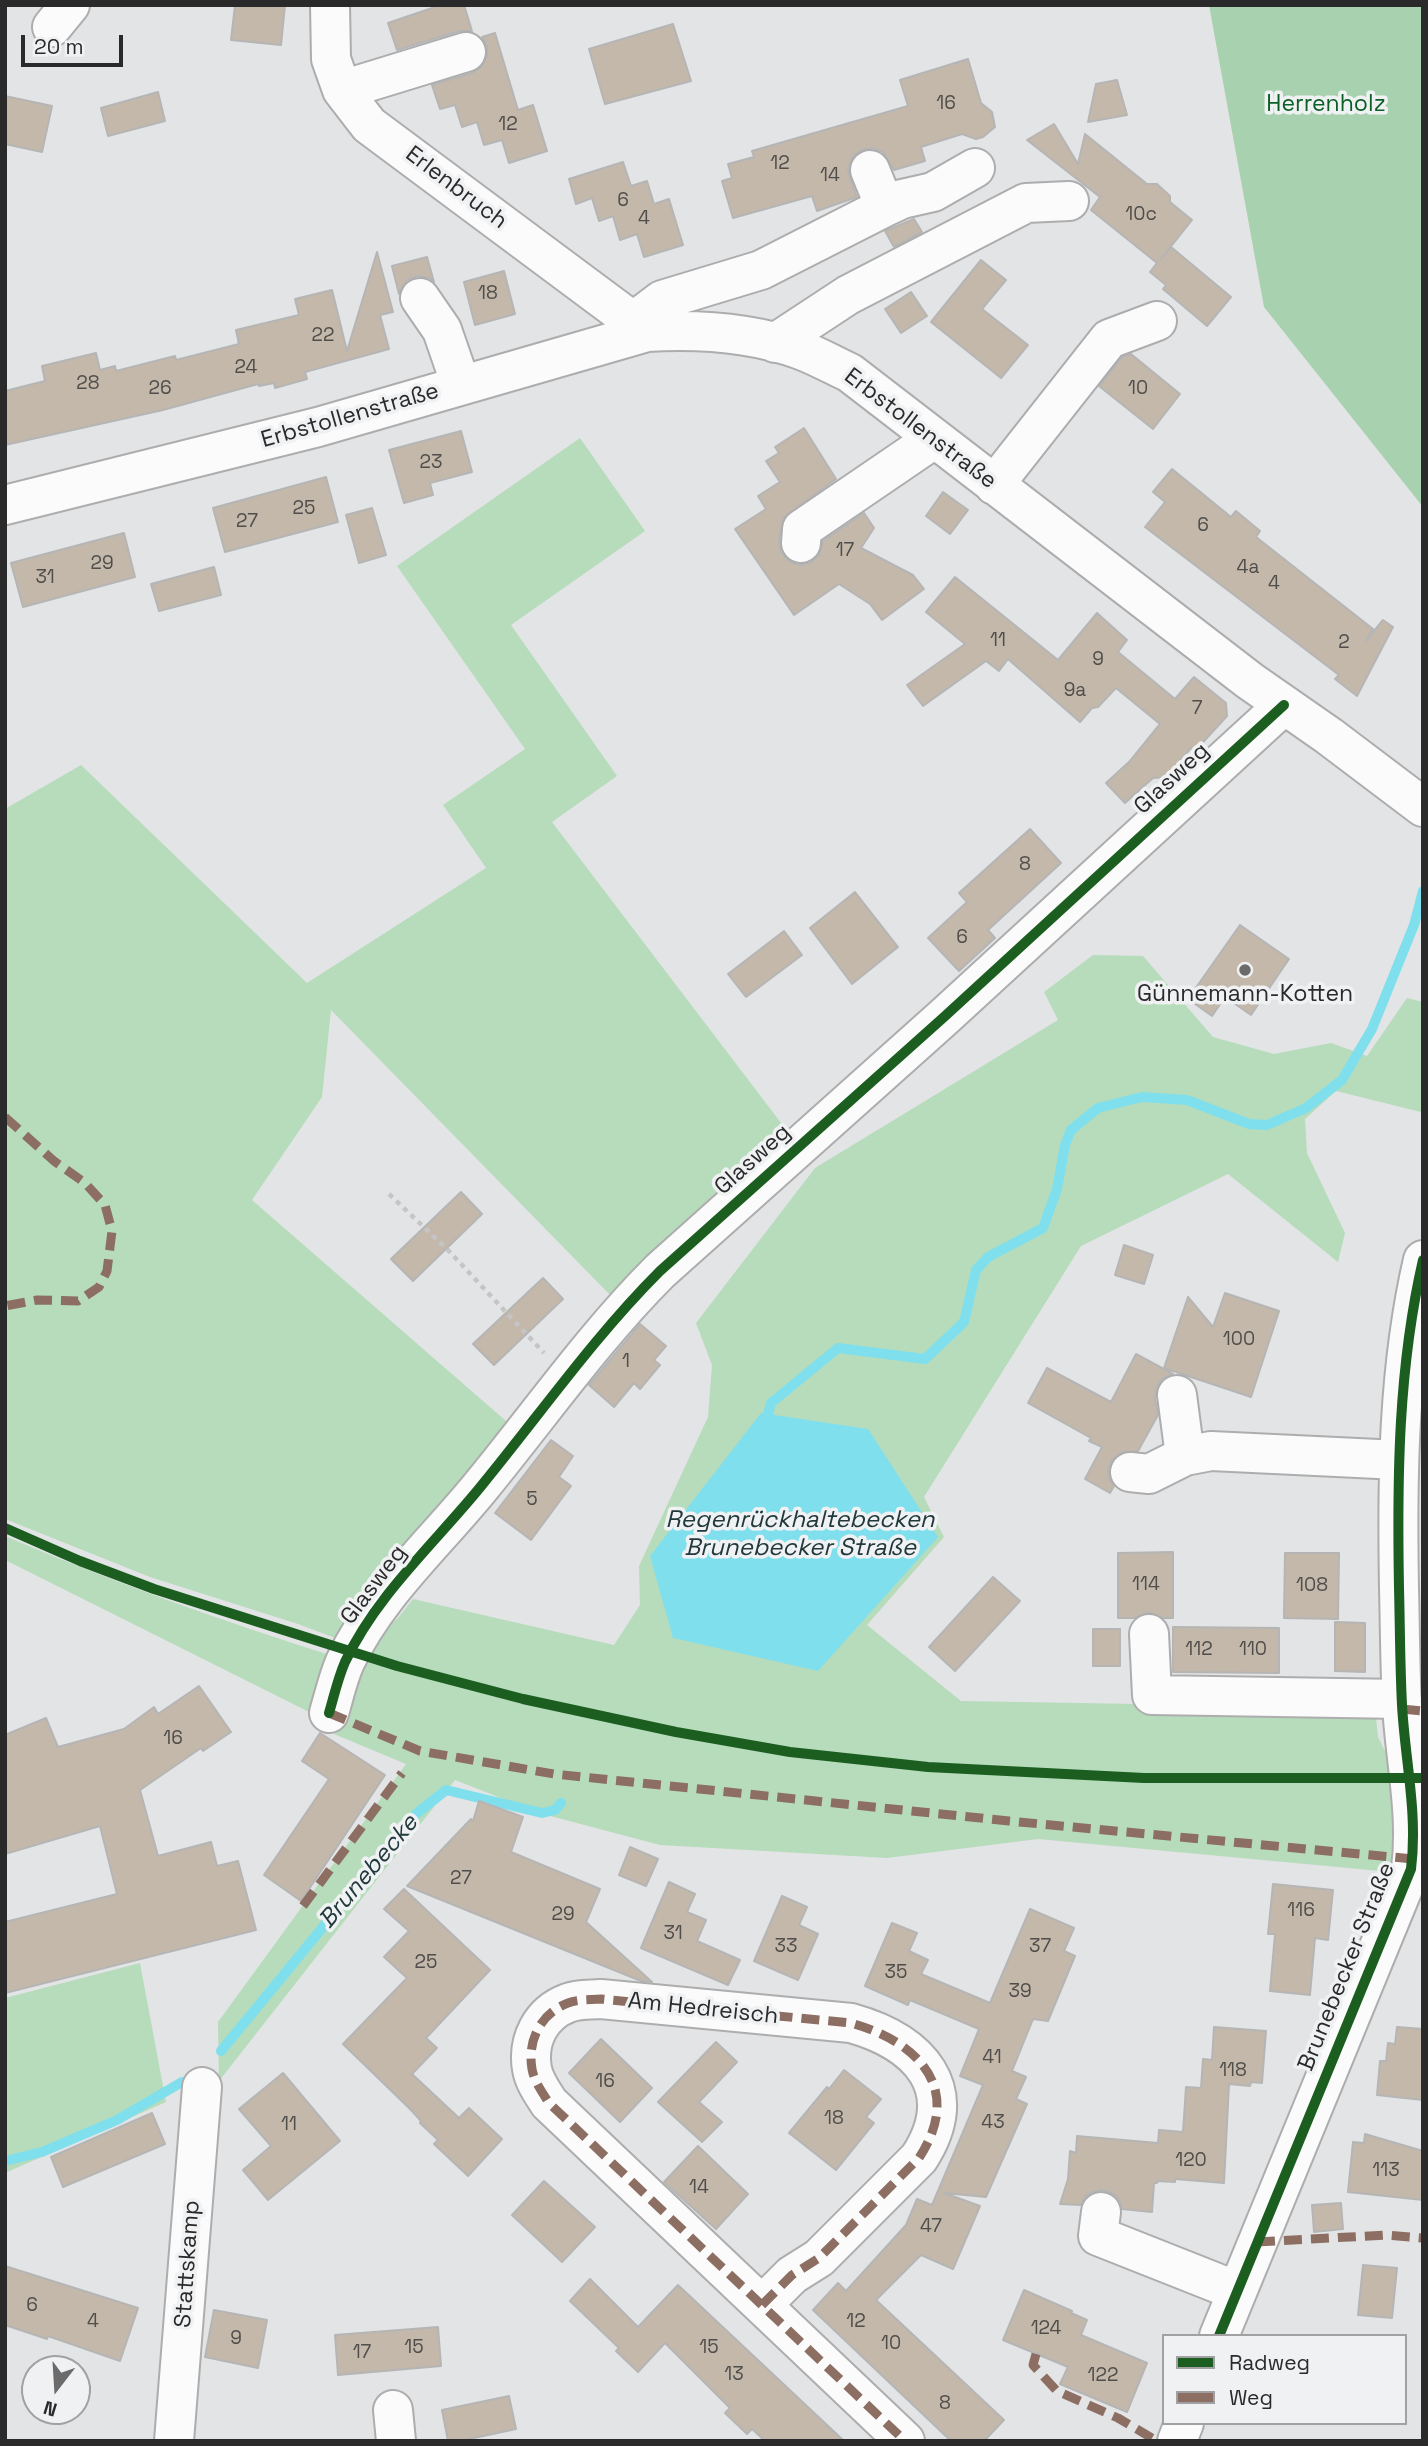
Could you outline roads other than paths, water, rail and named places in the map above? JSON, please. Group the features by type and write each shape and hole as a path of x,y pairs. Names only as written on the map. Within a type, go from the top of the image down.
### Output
{"street":[{"name":"Erlenbruch","path":"330,5 331,59 342,90 369,125 640,327"},
{"path":"342,90 466,52"},
{"path":"640,327 662,300 761,270 902,199 933,192 975,168"},
{"path":"870,170 885,207"},
{"path":"775,343 848,295 1026,203 1069,201"},
{"path":"420,298 442,330 461,385"},
{"path":"994,485 1109,339 1157,321"},
{"name":"Erbstollenstraße","path":"5,505 318,427 461,385 640,327 746,336 800,350 850,373 1284,705 1423,807"},
{"path":"801,543 802,530 934,439"},
{"name":"Glasweg","path":"329,1713 344,1664 389,1593 482,1485 626,1304 1284,705"},
{"name":"Brunebecker Straße","path":"1220,2334 1417,1870 1402,1699 1397,1496 1401,1401 1423,1260"},
{"path":"1177,1395 1185,1457"},
{"path":"1130,1472 1149,1474 1185,1457 1211,1451 1399,1460"},
{"path":"1149,1634 1152,1695 1402,1699"},
{"name":"Am Hedreisch","path":"762,2305 792,2275 819,2258 919,2158 931,2140 936,2121 935,2094 927,2070 913,2053 895,2039 874,2029 851,2023 601,1999 570,2002 552,2010 540,2023 531,2054 532,2070 549,2103 905,2441"},
{"name":"Stattskamp","path":"174,2441 202,2087"},
{"path":"1101,2212 1098,2235 1237,2291"}],"water":[{"name":"Regenrückhaltebecken Brunebecker Straße","path":"761,1413 868,1429 938,1537 818,1671 673,1638 650,1556"}],"waterway":[{"name":"Brunebecke","path":"765,1425 771,1403 838,1348 925,1359 964,1322 976,1270 988,1257 1043,1228 1057,1189 1065,1145 1071,1130 1098,1108 1142,1097 1187,1100 1249,1124 1267,1125 1306,1108 1342,1080 1372,1029 1414,925 1423,891"},
{"name":"Brunebecke","path":"221,2051 416,1814 446,1790 542,1813 555,1810 561,1803"},
{"name":"Brunebecke","path":"5,2161 42,2152 117,2120 182,2082"}],"place":[{"name":"Günnemann-Kotten","path":"1245,970"}],"park label":[{"name":"Herrenholz","path":"1326,105"}]}
